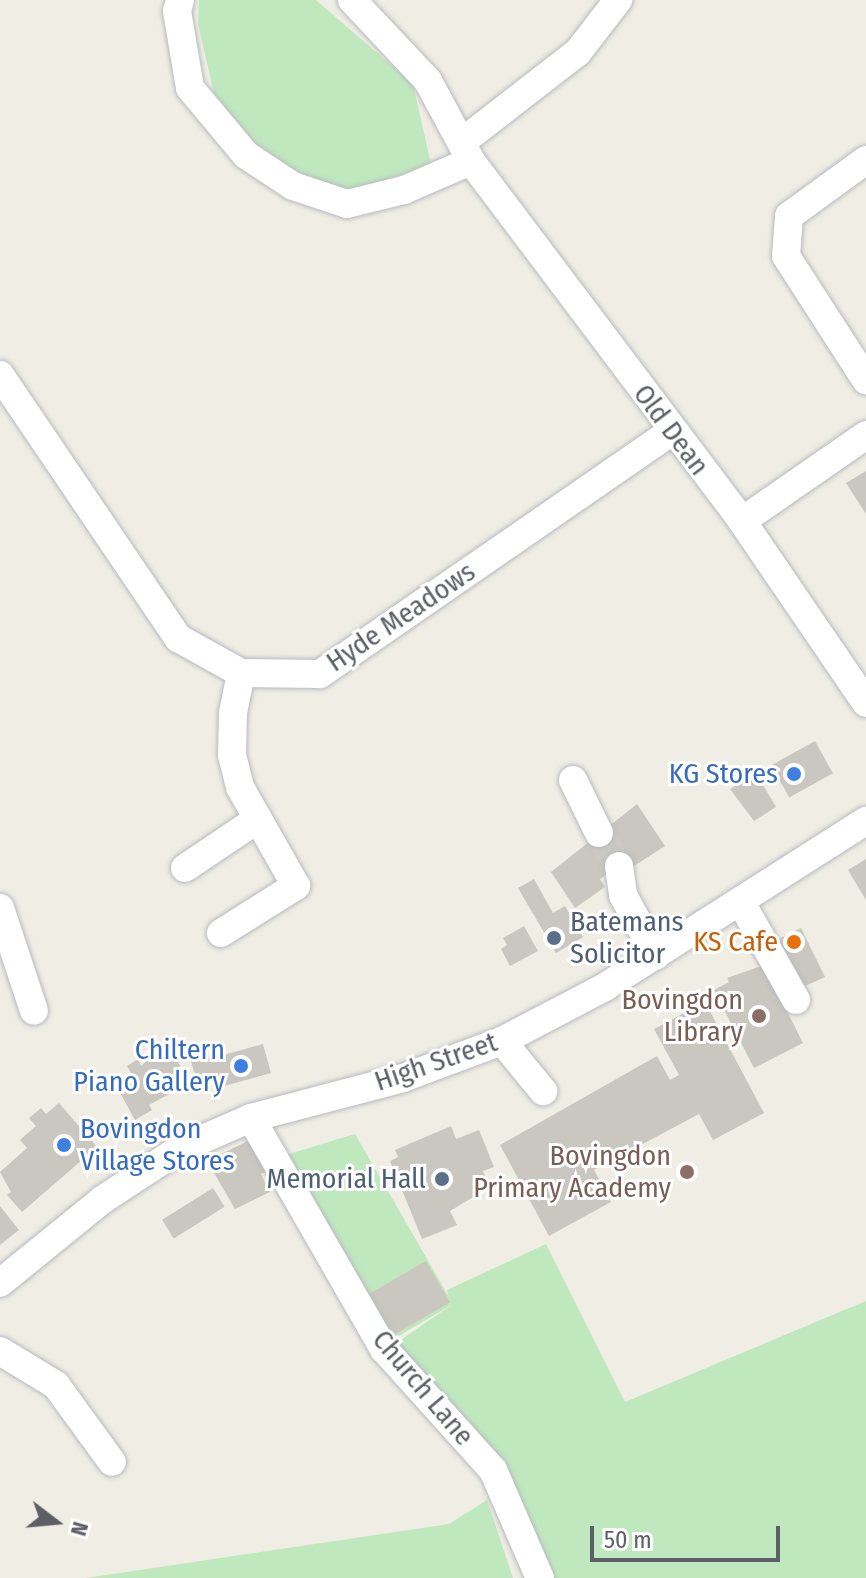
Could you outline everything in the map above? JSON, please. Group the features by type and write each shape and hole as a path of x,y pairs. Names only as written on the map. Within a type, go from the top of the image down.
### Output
{"street":[{"path":"180,0 177,11 190,88 246,155 293,186 347,204 404,190 466,151 578,52 618,0"},
{"name":"Old Dean","path":"352,0 428,81 466,151 742,521 866,703"},
{"path":"866,160 789,216 786,256 866,380"},
{"name":"Hyde Meadows","path":"0,375 178,638 241,673 320,674 672,431"},
{"path":"742,521 866,435"},
{"path":"221,933 296,886 240,787 232,756 233,713 241,673"},
{"path":"573,780 599,833"},
{"path":"185,868 258,819"},
{"name":"High Street","path":"0,1283 102,1200 180,1149 251,1118 403,1078 502,1041 656,956 742,904 866,821"},
{"path":"619,866 625,874 623,895 656,956"},
{"path":"742,904 796,1000"},
{"path":"0,908 34,1011"},
{"path":"502,1041 543,1091"},
{"name":"Church Lane","path":"251,1118 384,1349 493,1470 540,1578"},
{"path":"0,1351 56,1385 112,1462"}],"green space":[{"path":"199,0 316,0 413,84 431,164 347,194 268,160 214,93 198,24"},
{"path":"355,1134 449,1297 447,1290 546,1244 625,1402 866,1301 866,1578 547,1578 514,1487 389,1348 453,1304 390,1341 288,1164 289,1154"},
{"path":"487,1500 513,1578 86,1578 449,1524"}],"building":[{"path":"866,471 866,514 846,483"},
{"path":"815,741 833,773 789,798 771,765"},
{"path":"756,773 776,807 754,821 730,789"},
{"path":"637,804 665,846 631,868 627,861 600,879 605,887 575,908 551,872"},
{"path":"866,859 866,900 848,870"},
{"path":"534,879 553,913 565,906 583,937 556,953 518,888"},
{"path":"524,926 538,951 510,966 501,949 507,945 503,938"},
{"path":"801,928 825,977 805,986 778,939"},
{"name":"Bovingdon Library","path":"764,965 803,1043 754,1068 714,990 729,982 727,978"},
{"path":"705,1002 764,1113 713,1140 699,1114 594,1170 611,1202 549,1236 500,1145 657,1056 670,1080 679,1075 654,1029"},
{"path":"204,1043 209,1059 263,1044 271,1073 217,1088 215,1078 197,1083 187,1047"},
{"path":"166,1044 191,1082 149,1105 152,1110 135,1120 118,1089 135,1080 127,1066 138,1059 141,1066"},
{"path":"59,1103 97,1147 22,1212 7,1195 11,1192 0,1172 27,1148 20,1140 36,1126 29,1118 41,1108 46,1114"},
{"name":"Memorial Hall","path":"451,1126 456,1139 479,1130 494,1167 483,1171 490,1187 450,1211 457,1225 422,1239 390,1161 398,1157 395,1150"},
{"path":"252,1139 267,1171 261,1174 270,1192 235,1209 207,1161"},
{"path":"213,1188 225,1207 174,1238 162,1220"},
{"path":"0,1206 19,1230 0,1245"},
{"path":"426,1261 450,1303 394,1335 370,1294"}],"tunnel":[{"path":"599,833 619,866"}],"place":[{"name":"KG Stores","path":"794,774"},
{"name":"Batemans Solicitor","path":"554,938"},
{"name":"KS Cafe","path":"794,942"},
{"name":"Bovingdon Library","path":"759,1016"},
{"name":"Chiltern Piano Gallery","path":"241,1066"},
{"name":"Bovingdon Village Stores","path":"64,1145"},
{"name":"Bovingdon Primary Academy","path":"687,1172"},
{"name":"Memorial Hall","path":"442,1179"}]}
